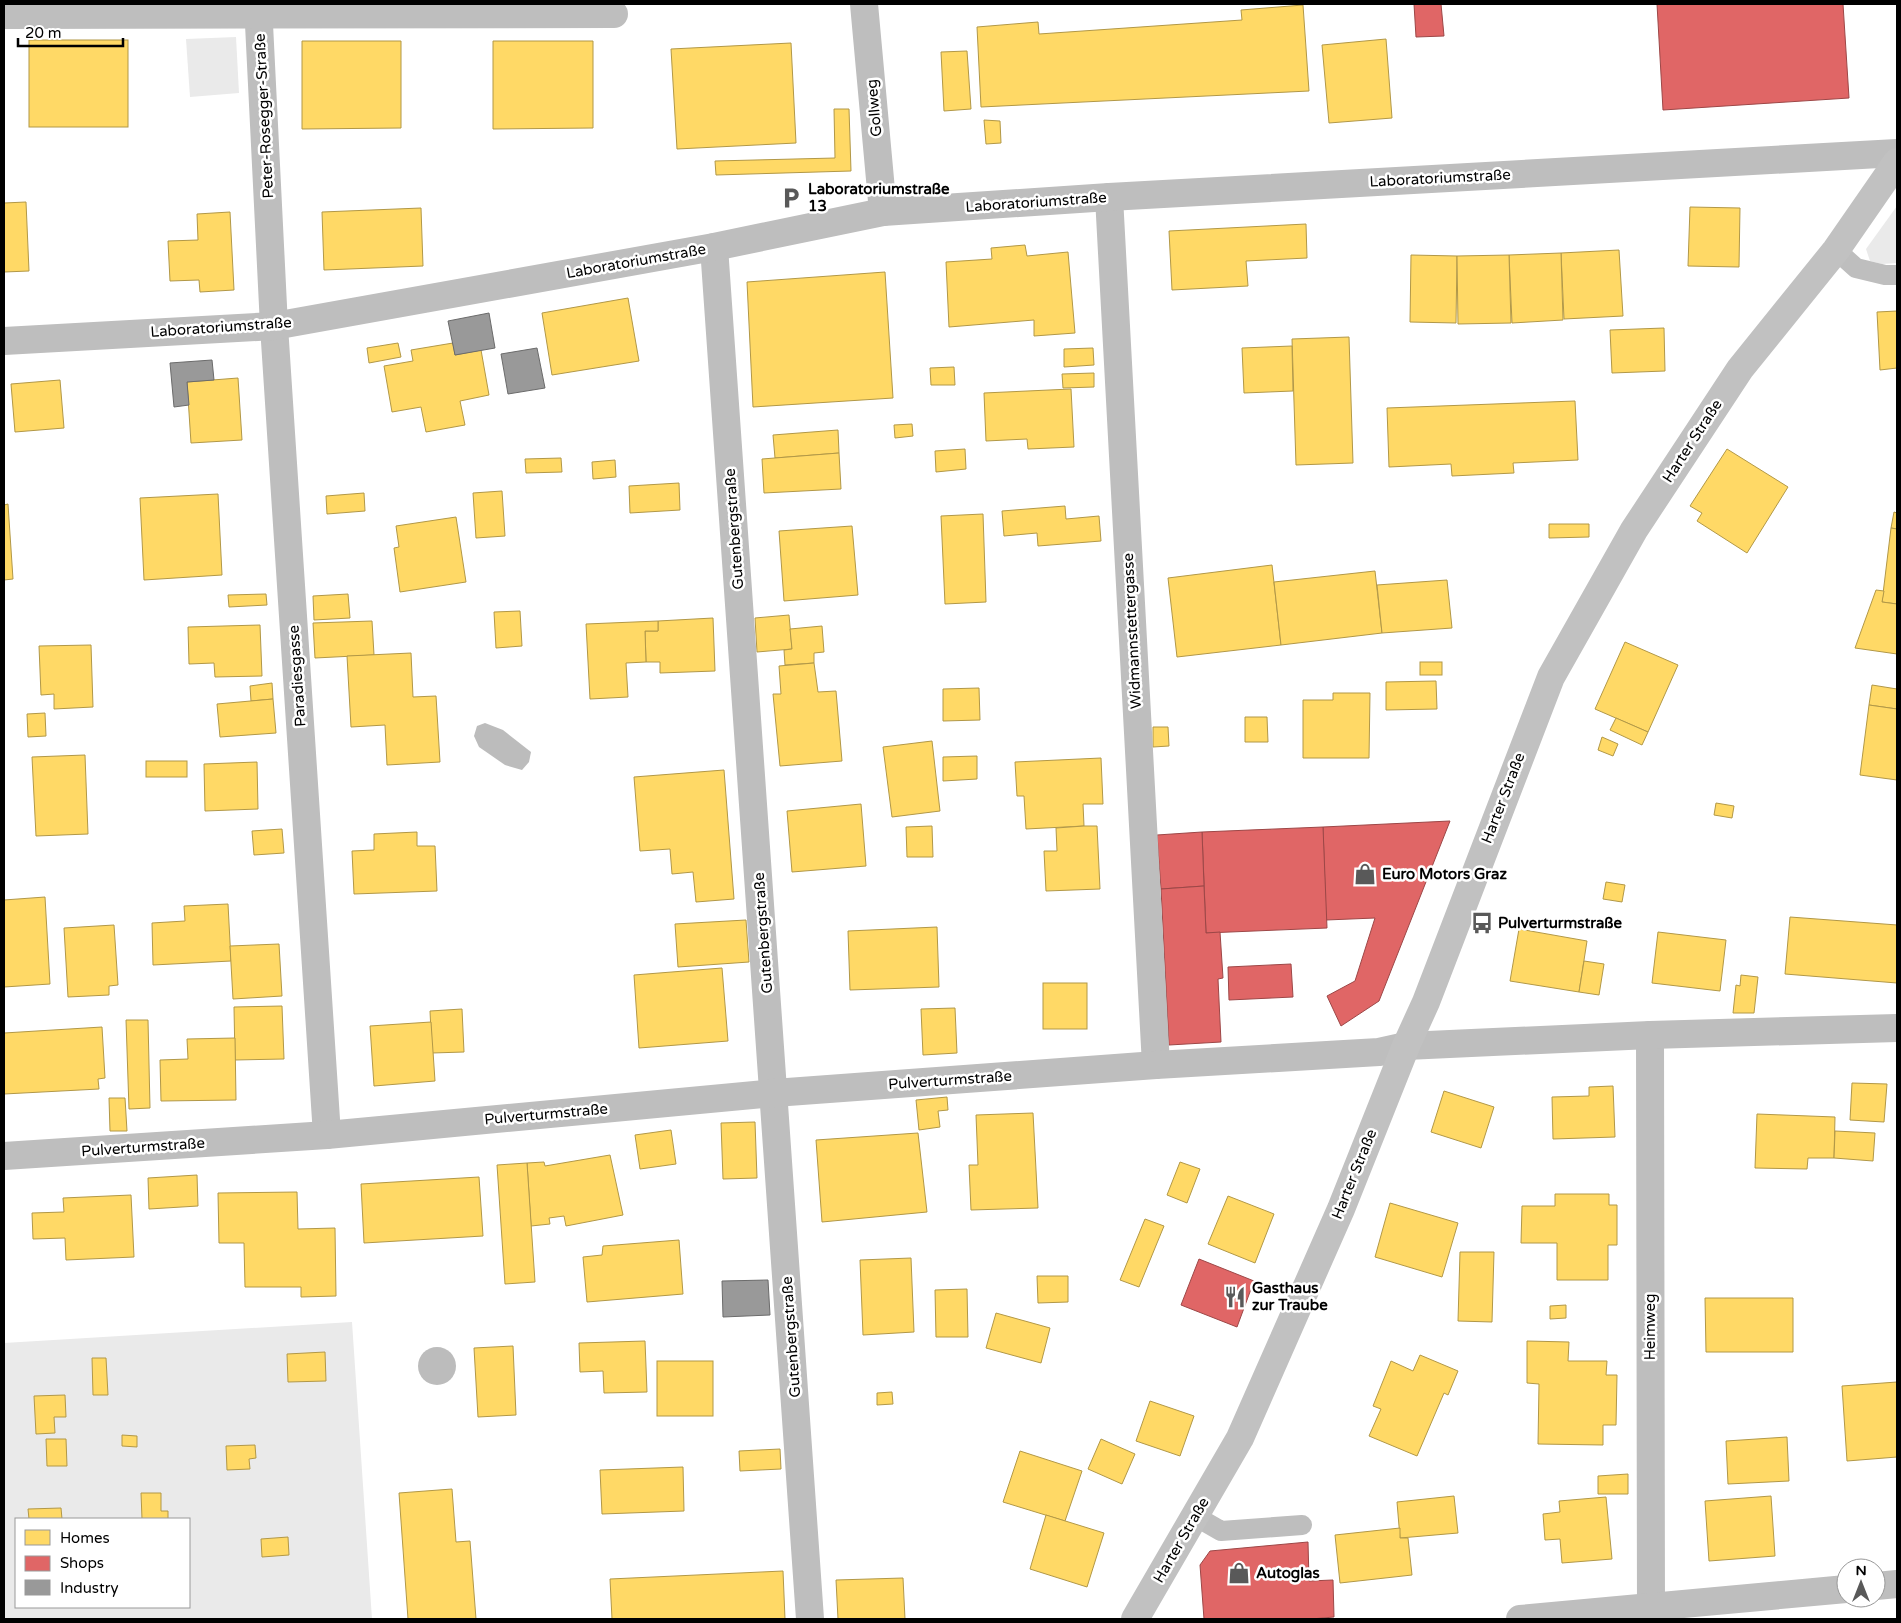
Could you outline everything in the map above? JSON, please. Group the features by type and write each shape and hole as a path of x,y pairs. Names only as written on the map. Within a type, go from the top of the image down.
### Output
{"main road":[{"name":"Harter Straße","path":"1135,1619 1240,1438 1341,1209 1406,1046 1426,1002 1551,677 1634,530 1740,369 1836,250 1897,162"}],"street":[{"name":"Gollweg","path":"864,4 883,212"},
{"name":"Peter-Rosegger-Straße","path":"258,9 269,217"},
{"name":"Peter-Rosegger-Straße","path":"4,15 258,9 614,14"},
{"name":"Laboratoriumstraße","path":"4,341 274,326 714,247 883,212 1109,197 1897,153"},
{"name":"Widmannstettergasse","path":"1109,197 1156,1065"},
{"name":"Paradiesgasse","path":"269,217 274,326 327,1135"},
{"name":"Gutenbergstraße","path":"714,247 810,1619"},
{"name":"Pulverturmstraße","path":"4,1156 327,1135 774,1093 1156,1065 1379,1052 1406,1046 1650,1034 1897,1028"},
{"name":"Heimweg","path":"1650,1034 1650,1612"},
{"path":"1520,1619 1650,1612 1836,1590"}],"lane":[{"path":"1836,250 1856,268 1885,275 1897,274"},
{"path":"1195,1516 1221,1531 1302,1525"}],"shaded area":[{"path":"236,37 239,93 190,97 186,39"},
{"path":"1897,206 1897,263 1882,264 1870,261 1866,249"},
{"path":"485,723 503,730 531,752 529,762 522,770 505,765 479,747 474,736 477,726"},
{"path":"352,1322 372,1619 4,1619 4,1343"},
{"path":"437,1347 450,1353 456,1366 450,1379 437,1385 424,1379 418,1366 424,1353"}],"building: Homes":[{"path":"1303,5 1309,91 981,107 977,27 1038,22 1039,34 1242,20 1241,10"},
{"path":"1386,39 1392,118 1329,123 1322,45"},
{"path":"29,40 128,40 128,127 29,127"},
{"path":"302,41 401,41 401,128 302,129"},
{"path":"493,41 593,41 593,128 493,129"},
{"path":"791,43 796,143 677,149 671,49"},
{"path":"967,51 971,109 944,111 941,52"},
{"path":"834,109 849,109 851,171 716,175 715,161 835,158"},
{"path":"984,120 1000,121 1001,143 986,144"},
{"path":"26,202 29,271 4,272 4,203"},
{"path":"1690,207 1740,208 1739,267 1688,266"},
{"path":"421,208 423,266 324,270 322,212"},
{"path":"230,212 234,290 200,292 199,280 170,281 168,241 198,240 197,214"},
{"path":"1306,224 1307,258 1246,261 1248,286 1172,290 1169,231"},
{"path":"1025,245 1027,256 1068,252 1075,333 1034,336 1034,320 949,327 946,262 992,259 991,248"},
{"path":"1619,250 1623,316 1564,319 1561,253"},
{"path":"1561,253 1563,320 1512,323 1509,255"},
{"path":"1411,255 1457,256 1456,323 1410,322"},
{"path":"1509,255 1511,323 1458,324 1457,256"},
{"path":"885,272 893,398 753,407 747,282"},
{"path":"628,298 639,361 552,375 542,313"},
{"path":"1897,311 1897,368 1880,370 1877,312"},
{"path":"1664,328 1665,371 1612,373 1610,330"},
{"path":"1349,337 1353,463 1296,465 1292,339"},
{"path":"398,343 401,357 369,363 367,348"},
{"path":"453,343 455,355 481,350 489,395 460,401 465,425 426,432 421,407 392,412 384,366 413,361 411,350"},
{"path":"1292,346 1293,391 1244,393 1242,348"},
{"path":"1093,348 1094,365 1064,367 1064,349"},
{"path":"954,367 955,385 931,385 930,368"},
{"path":"1094,373 1094,387 1063,388 1062,374"},
{"path":"238,378 242,440 191,443 187,382"},
{"path":"60,380 64,428 15,432 11,384"},
{"path":"1071,389 1074,447 1028,449 1027,439 986,441 984,393"},
{"path":"1575,401 1578,460 1513,463 1514,473 1452,476 1451,464 1389,467 1387,408"},
{"path":"912,424 913,436 895,438 894,425"},
{"path":"838,430 839,453 775,458 773,435"},
{"path":"965,449 966,469 936,472 935,451"},
{"path":"1727,449 1788,487 1747,553 1697,521 1702,513 1690,506"},
{"path":"839,453 841,489 764,493 762,459"},
{"path":"561,458 562,472 526,473 525,459"},
{"path":"615,460 616,477 593,479 592,462"},
{"path":"679,483 680,510 630,513 629,486"},
{"path":"502,491 505,536 476,538 473,493"},
{"path":"364,493 365,511 327,514 326,496"},
{"path":"218,494 222,575 144,580 140,498"},
{"path":"8,504 13,579 4,580 4,505"},
{"path":"1065,506 1066,519 1099,516 1101,541 1038,546 1037,533 1004,536 1002,511"},
{"path":"1894,512 1897,513 1897,529 1891,528"},
{"path":"983,514 986,602 945,604 941,516"},
{"path":"456,517 466,582 400,592 394,548 399,547 396,526"},
{"path":"1549,524 1589,524 1589,537 1549,538"},
{"path":"852,526 858,595 784,601 779,531"},
{"path":"1891,528 1897,529 1897,604 1882,602"},
{"path":"1272,565 1281,645 1177,657 1168,578"},
{"path":"1375,571 1382,633 1281,645 1274,582"},
{"path":"1447,580 1452,628 1382,633 1377,585"},
{"path":"1876,590 1884,591 1882,602 1897,604 1897,654 1855,648"},
{"path":"266,594 267,605 229,607 228,595"},
{"path":"348,594 350,618 314,620 313,596"},
{"path":"520,611 522,646 496,648 494,612"},
{"path":"789,615 792,649 757,652 755,618"},
{"path":"713,618 715,671 660,673 660,662 646,662 645,631 658,631 658,621"},
{"path":"372,621 374,655 315,658 313,623"},
{"path":"658,621 658,631 645,631 646,662 626,663 628,697 590,699 586,624"},
{"path":"260,625 262,676 215,677 214,663 189,664 188,627"},
{"path":"822,626 824,652 814,653 814,663 785,665 784,650 792,649 790,629"},
{"path":"1625,642 1678,665 1648,732 1595,709"},
{"path":"91,645 93,707 54,709 54,694 41,695 39,646"},
{"path":"411,653 413,697 436,696 440,762 387,765 385,725 351,727 347,656"},
{"path":"1420,662 1442,662 1442,675 1420,675"},
{"path":"814,663 818,692 836,691 842,761 780,766 773,694 781,694 779,666"},
{"path":"1436,681 1437,709 1386,710 1386,682"},
{"path":"272,683 273,699 251,701 250,686"},
{"path":"1872,685 1897,689 1897,709 1869,705"},
{"path":"979,688 980,720 943,721 943,689"},
{"path":"1333,693 1370,693 1369,758 1303,758 1303,700 1333,700"},
{"path":"273,699 276,733 220,737 217,704"},
{"path":"1869,705 1897,709 1897,780 1860,775"},
{"path":"45,713 46,736 28,737 27,714"},
{"path":"1245,717 1267,717 1268,742 1245,742"},
{"path":"1616,718 1648,732 1642,745 1610,730"},
{"path":"1153,727 1168,727 1169,746 1153,747"},
{"path":"1602,737 1618,744 1613,756 1598,750"},
{"path":"932,741 940,811 892,817 883,747"},
{"path":"85,755 88,834 36,836 32,757"},
{"path":"977,756 977,779 943,781 943,757"},
{"path":"1101,758 1103,804 1083,804 1084,826 1026,829 1024,796 1017,796 1015,762"},
{"path":"146,761 187,761 187,777 146,777"},
{"path":"257,762 258,809 205,811 204,764"},
{"path":"724,770 734,899 696,902 693,872 672,874 670,849 640,851 634,777"},
{"path":"1716,803 1734,806 1732,818 1714,815"},
{"path":"861,804 866,866 792,872 787,811"},
{"path":"932,826 933,857 907,857 906,827"},
{"path":"1097,826 1100,889 1046,891 1044,851 1057,851 1056,828"},
{"path":"282,829 284,853 254,855 252,831"},
{"path":"417,832 417,846 435,846 437,891 354,894 352,851 374,850 374,834"},
{"path":"1606,882 1625,885 1622,902 1603,899"},
{"path":"45,897 50,984 4,987 4,900"},
{"path":"228,904 231,961 153,965 152,923 185,921 184,906"},
{"path":"1790,917 1897,925 1897,983 1785,974"},
{"path":"746,920 749,962 678,967 675,924"},
{"path":"114,925 118,985 109,986 109,995 68,997 64,928"},
{"path":"937,927 939,987 850,990 848,931"},
{"path":"1519,929 1587,941 1579,992 1510,981"},
{"path":"1658,932 1726,940 1720,991 1652,983"},
{"path":"279,944 282,996 233,999 230,946"},
{"path":"1584,961 1604,964 1599,995 1579,992"},
{"path":"722,968 728,1041 639,1048 634,975"},
{"path":"1741,975 1758,977 1754,1013 1733,1013 1736,985 1740,986"},
{"path":"1043,983 1087,983 1087,1029 1043,1029"},
{"path":"282,1006 284,1059 235,1060 234,1007"},
{"path":"955,1008 957,1053 923,1055 921,1009"},
{"path":"462,1009 464,1052 432,1053 430,1011"},
{"path":"126,1020 148,1020 150,1108 129,1109"},
{"path":"431,1022 435,1081 374,1086 370,1026"},
{"path":"102,1027 105,1078 98,1079 99,1089 4,1094 4,1033"},
{"path":"235,1038 236,1100 161,1101 160,1060 188,1059 187,1039"},
{"path":"1852,1083 1887,1084 1884,1122 1850,1120"},
{"path":"1613,1086 1615,1137 1553,1139 1552,1097 1589,1096 1589,1087"},
{"path":"1444,1091 1494,1107 1481,1148 1431,1132"},
{"path":"947,1097 948,1110 938,1111 940,1127 919,1130 916,1100"},
{"path":"109,1098 125,1098 127,1131 110,1131"},
{"path":"1033,1113 1038,1208 971,1210 969,1165 978,1165 976,1115"},
{"path":"1757,1114 1835,1117 1834,1158 1808,1158 1807,1169 1755,1168"},
{"path":"755,1122 757,1178 723,1179 721,1123"},
{"path":"671,1130 676,1164 640,1169 635,1135"},
{"path":"1835,1131 1875,1133 1873,1161 1834,1158"},
{"path":"918,1133 927,1212 822,1222 816,1140"},
{"path":"610,1155 623,1215 566,1226 564,1216 549,1218 550,1224 531,1226 527,1163 544,1162 545,1166"},
{"path":"1180,1162 1200,1169 1187,1203 1167,1195"},
{"path":"527,1163 535,1282 505,1284 497,1165"},
{"path":"197,1175 198,1206 149,1209 148,1178"},
{"path":"479,1177 483,1236 364,1243 361,1184"},
{"path":"297,1192 298,1229 335,1228 336,1296 301,1297 301,1287 245,1287 244,1243 219,1243 218,1193"},
{"path":"1555,1194 1609,1194 1609,1205 1617,1205 1617,1245 1608,1245 1608,1280 1557,1280 1557,1243 1521,1243 1522,1206 1555,1206"},
{"path":"131,1195 134,1257 66,1260 65,1238 33,1239 32,1213 64,1212 63,1198"},
{"path":"1228,1196 1274,1214 1255,1263 1208,1244"},
{"path":"1390,1203 1458,1223 1442,1277 1375,1257"},
{"path":"1145,1219 1164,1226 1139,1287 1120,1280"},
{"path":"679,1240 683,1294 587,1302 583,1257 602,1255 603,1246"},
{"path":"1460,1252 1494,1252 1492,1322 1458,1321"},
{"path":"911,1258 914,1332 863,1335 860,1260"},
{"path":"1037,1276 1068,1276 1068,1302 1038,1303"},
{"path":"967,1289 968,1337 936,1337 935,1290"},
{"path":"1705,1298 1793,1298 1793,1352 1706,1352"},
{"path":"1566,1305 1566,1318 1550,1319 1550,1306"},
{"path":"996,1313 1050,1328 1041,1363 986,1348"},
{"path":"645,1341 647,1392 604,1393 603,1371 580,1372 579,1343"},
{"path":"1527,1341 1569,1342 1568,1361 1607,1361 1606,1375 1617,1375 1616,1425 1603,1425 1603,1445 1538,1444 1539,1384 1527,1383"},
{"path":"513,1346 516,1415 478,1417 474,1348"},
{"path":"325,1352 326,1381 288,1382 287,1354"},
{"path":"1420,1355 1458,1371 1448,1395 1444,1393 1417,1456 1369,1436 1381,1409 1373,1406 1391,1361 1413,1371"},
{"path":"92,1358 106,1358 108,1395 93,1395"},
{"path":"657,1361 713,1361 713,1416 657,1416"},
{"path":"1897,1382 1897,1457 1847,1461 1842,1386"},
{"path":"892,1392 893,1404 877,1405 877,1393"},
{"path":"65,1395 66,1417 54,1417 55,1433 36,1434 34,1396"},
{"path":"1150,1401 1194,1416 1180,1456 1136,1441"},
{"path":"122,1435 137,1436 137,1447 122,1446"},
{"path":"1787,1437 1789,1481 1728,1484 1726,1441"},
{"path":"46,1439 66,1439 67,1466 47,1466"},
{"path":"1101,1439 1135,1454 1122,1484 1088,1469"},
{"path":"255,1445 256,1458 249,1459 250,1469 227,1470 226,1446"},
{"path":"780,1449 781,1469 740,1471 739,1451"},
{"path":"1020,1451 1082,1471 1065,1521 1003,1502"},
{"path":"683,1467 684,1511 602,1514 600,1470"},
{"path":"1628,1474 1628,1494 1598,1494 1598,1476"},
{"path":"452,1489 456,1542 470,1541 476,1619 408,1619 399,1493"},
{"path":"141,1493 161,1493 161,1511 168,1511 168,1518 142,1518"},
{"path":"1454,1496 1458,1533 1400,1538 1397,1502"},
{"path":"1771,1496 1775,1556 1709,1561 1705,1501"},
{"path":"1606,1497 1612,1559 1562,1563 1560,1539 1545,1540 1543,1514 1560,1512 1559,1501"},
{"path":"61,1508 62,1518 29,1518 28,1509"},
{"path":"1046,1515 1104,1533 1087,1587 1030,1569"},
{"path":"1400,1528 1400,1538 1408,1538 1412,1575 1340,1583 1335,1535"},
{"path":"288,1537 289,1555 262,1557 261,1539"},
{"path":"783,1571 785,1619 612,1619 610,1579"},
{"path":"903,1578 905,1619 838,1619 836,1580"}],"building: Shops":[{"path":"1414,4 1441,4 1444,36 1416,37"},
{"path":"1657,4 1843,4 1849,98 1663,110"},
{"path":"1450,821 1379,1001 1341,1026 1327,996 1355,981 1375,918 1326,920 1323,827"},
{"path":"1323,827 1327,928 1206,933 1202,832"},
{"path":"1202,832 1204,886 1161,889 1157,835"},
{"path":"1204,886 1206,933 1220,932 1223,978 1218,979 1221,1042 1169,1045 1161,889"},
{"path":"1291,964 1293,997 1229,1000 1228,967"},
{"path":"1199,1259 1254,1281 1237,1327 1181,1305"},
{"path":"1308,1542 1309,1581 1333,1580 1334,1617 1311,1619 1204,1619 1200,1565 1210,1551"}],"building: Industry":[{"path":"489,313 495,348 455,355 448,321"},
{"path":"537,348 545,388 508,394 501,354"},
{"path":"212,360 214,380 187,382 189,405 174,407 170,363"},
{"path":"768,1280 770,1315 723,1317 722,1281"}],"place":[{"name":"Laboratoriumstraße 13","path":"791,198"},
{"name":"Euro Motors Graz","path":"1365,874"},
{"name":"Pulverturmstraße","path":"1482,923"},
{"name":"Gasthaus zur Traube","path":"1235,1297"},
{"name":"Autoglas","path":"1239,1573"}]}
